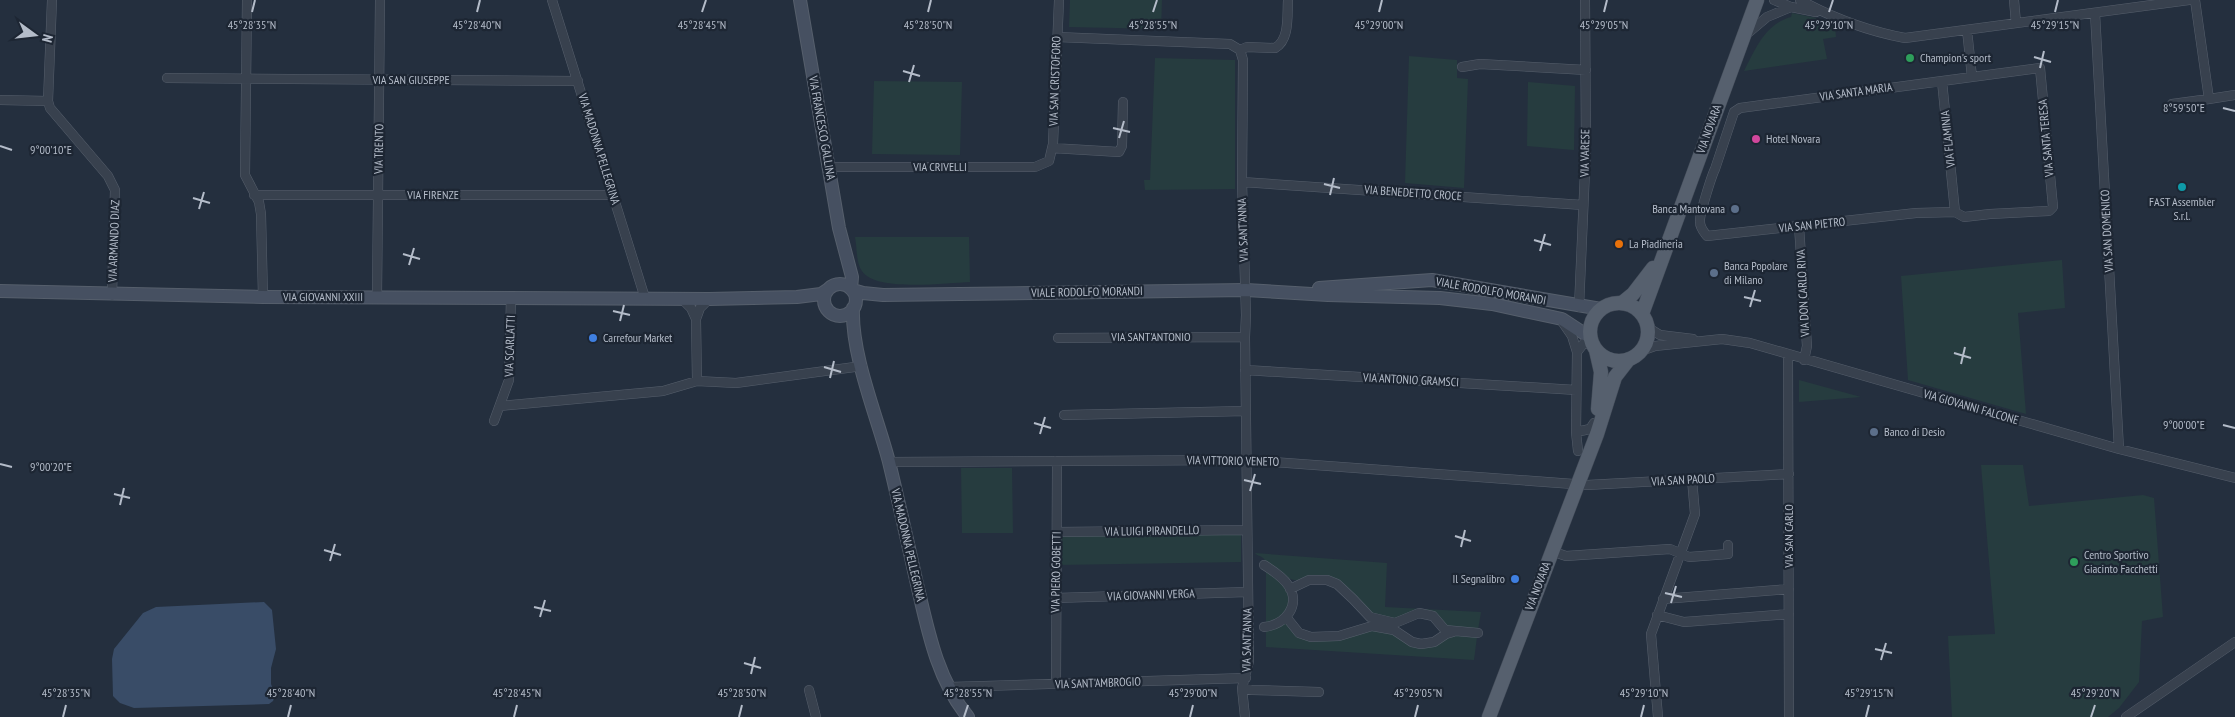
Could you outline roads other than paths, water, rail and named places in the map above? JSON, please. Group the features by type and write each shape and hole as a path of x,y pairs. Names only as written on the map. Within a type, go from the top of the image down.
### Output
{"main road":[{"name":"VIA NOVARA","path":"1642,314 1757,0"},
{"name":"VIA NOVARA","path":"1622,303 1633,294 1662,258"},
{"path":"1622,303 1629,305 1642,314 1647,328 1645,344 1635,355 1612,360 1593,344 1592,322 1601,309 1622,303"},
{"name":"VIA NOVARA","path":"1489,717 1577,485 1583,453 1594,424 1600,398 1600,361 1593,344"},
{"name":"VIA NOVARA","path":"1583,453 1597,434 1615,377 1635,355"}],"street":[{"path":"0,100 48,101 52,0"},
{"path":"247,0 245,79 246,175 259,202 261,214 263,297"},
{"name":"VIA TRENTO","path":"377,297 380,0"},
{"name":"VIA MADONNA PELLEGRINA","path":"552,0 646,298"},
{"name":"VIA FRANCESCO GALLINA","path":"800,0 829,167 846,256 852,277 852,289"},
{"name":"VIA SAN CRISTOFORO","path":"1049,161 1052,148 1059,0"},
{"path":"1057,37 1230,44 1240,50 1247,47 1274,48 1282,41 1285,35 1288,0"},
{"name":"VIA VARESE","path":"1579,307 1586,148 1585,0"},
{"path":"1774,0 1790,7 1824,13"},
{"path":"1800,0 1824,13 1872,31 1905,38 2189,0"},
{"path":"2014,0 2016,23"},
{"path":"2196,0 2209,99"},
{"path":"1742,41 1754,26 1767,17 1790,7"},
{"name":"VIA SAN DOMENICO","path":"2095,14 2119,449"},
{"path":"1967,30 1972,77"},
{"name":"VIA SANT'ANNA","path":"1240,50 1244,60 1242,182 1246,290 1245,370 1249,661 1242,688 1245,717"},
{"path":"1462,67 1480,64 1586,70"},
{"name":"VIA SANTA MARIA","path":"1710,177 1715,169 1734,112 1740,108 2040,68"},
{"name":"VIA SANTA TERESA","path":"2040,68 2053,208"},
{"name":"VIA SAN GIUSEPPE","path":"167,78 578,81"},
{"name":"VIA FLAMINIA","path":"1942,81 1955,212"},
{"path":"2172,104 2235,95"},
{"name":"VIA ARMANDO DIAZ","path":"48,101 55,115 108,176 116,190 112,295"},
{"path":"1052,148 1119,152 1122,146 1123,102"},
{"name":"VIA CRIVELLI","path":"829,167 1035,168 1049,161"},
{"path":"1695,166 1704,169 1710,177"},
{"name":"VIA SAN PIETRO","path":"1710,177 1711,183 1700,216 1700,224 1707,236 1916,213 1955,212 1964,217 2049,211 2053,208"},
{"name":"VIA BENEDETTO CROCE","path":"1242,182 1583,205"},
{"name":"VIA FIRENZE","path":"254,195 612,195"},
{"name":"VIA DON CARLO RIVA","path":"1799,226 1807,346 1804,360"},
{"path":"646,298 797,297 821,294 840,275 846,256"},
{"name":"VIALE RODOLFO MORANDI","path":"1290,291 1432,280 1579,307 1601,309"},
{"path":"797,297 815,303 838,316 845,315 854,306 852,289 840,284 829,288 824,299 826,309"},
{"name":"VIALE RODOLFO MORANDI","path":"852,289 863,293 883,295 1246,290 1290,291 1328,295 1440,298 1492,304 1553,317 1574,325 1593,344"},
{"name":"VIA GIOVANNI XXIII","path":"0,292 263,297 646,298"},
{"name":"VIALE RODOLFO MORANDI","path":"854,306 883,295"},
{"name":"VIA SCARLATTI","path":"494,421 507,392 511,366 511,298"},
{"path":"681,298 691,308 696,319"},
{"path":"697,381 696,319 700,308 709,299"},
{"name":"VIA MADONNA PELLEGRINA","path":"854,306 856,336 862,366 888,462 929,634 938,666 968,717"},
{"name":"VIA MADONNA PELLEGRINA","path":"838,316 849,322 856,336"},
{"path":"1553,317 1568,328 1577,352 1576,432 1583,453"},
{"name":"VIA GIOVANNI FALCONE","path":"1647,328 1671,337 1736,340 2119,449 2235,478"},
{"name":"VIA SANT'ANTONIO","path":"1058,338 1245,336"},
{"name":"VIA GIOVANNI FALCONE","path":"1635,355 1655,346 1708,340"},
{"path":"1577,352 1584,343 1593,344"},
{"name":"VIA SAN CARLO","path":"1788,355 1789,717"},
{"path":"500,406 663,391 697,381 736,383 862,366"},
{"name":"VIA ANTONIO GRAMSCI","path":"1245,370 1576,390"},
{"path":"1064,414 1246,411"},
{"path":"1576,432 1590,428 1594,424"},
{"name":"VIA VITTORIO VENETO","path":"888,462 1247,460 1577,485"},
{"name":"VIA PIERO GOBETTI","path":"1055,461 1057,466 1056,684"},
{"name":"VIA SAN PAOLO","path":"1577,485 1789,474"},
{"path":"1658,717 1651,634 1695,514 1692,479"},
{"name":"VIA LUIGI PIRANDELLO","path":"1057,532 1247,530"},
{"path":"1551,551 1566,556 1670,550 1689,557 1728,554 1728,545"},
{"path":"1264,565 1279,575 1290,589 1292,602 1287,618 1277,625 1264,627"},
{"path":"1290,589 1309,580 1327,580 1337,584 1370,617 1395,623 1419,613 1433,616 1441,627 1456,632"},
{"path":"1663,600 1789,589"},
{"name":"VIA GIOVANNI VERGA","path":"1056,598 1247,592"},
{"path":"1357,631 1363,611"},
{"path":"1657,615 1684,622 1789,614"},
{"path":"1287,618 1303,636 1339,636 1372,626 1394,630 1412,642 1421,644 1434,642 1446,634 1478,632"},
{"path":"2126,717 2235,642"},
{"name":"VIA SANT'AMBROGIO","path":"949,687 1246,678"},
{"name":"VIA SANT'ANNA","path":"1242,688 1319,692"},
{"path":"809,690 816,717"}],"water":[{"path":"264,602 272,610 276,649 271,668 271,684 275,696 269,704 134,708 120,703 113,696 112,659 114,649 143,613 156,607"}],"place":[{"name":"Champion's sport","path":"1910,58"},
{"name":"Hotel Novara","path":"1756,139"},
{"name":"FAST Assembler S.r.l.","path":"2182,187"},
{"name":"Banca Mantovana","path":"1735,209"},
{"name":"La Piadineria","path":"1619,244"},
{"name":"Banca Popolare di Milano","path":"1714,273"},
{"name":"Carrefour Market","path":"593,338"},
{"name":"Banco di Desio","path":"1874,432"},
{"name":"Centro Sportivo Giacinto Facchetti","path":"2074,562"},
{"name":"Il Segnalibro","path":"1515,579"}]}
